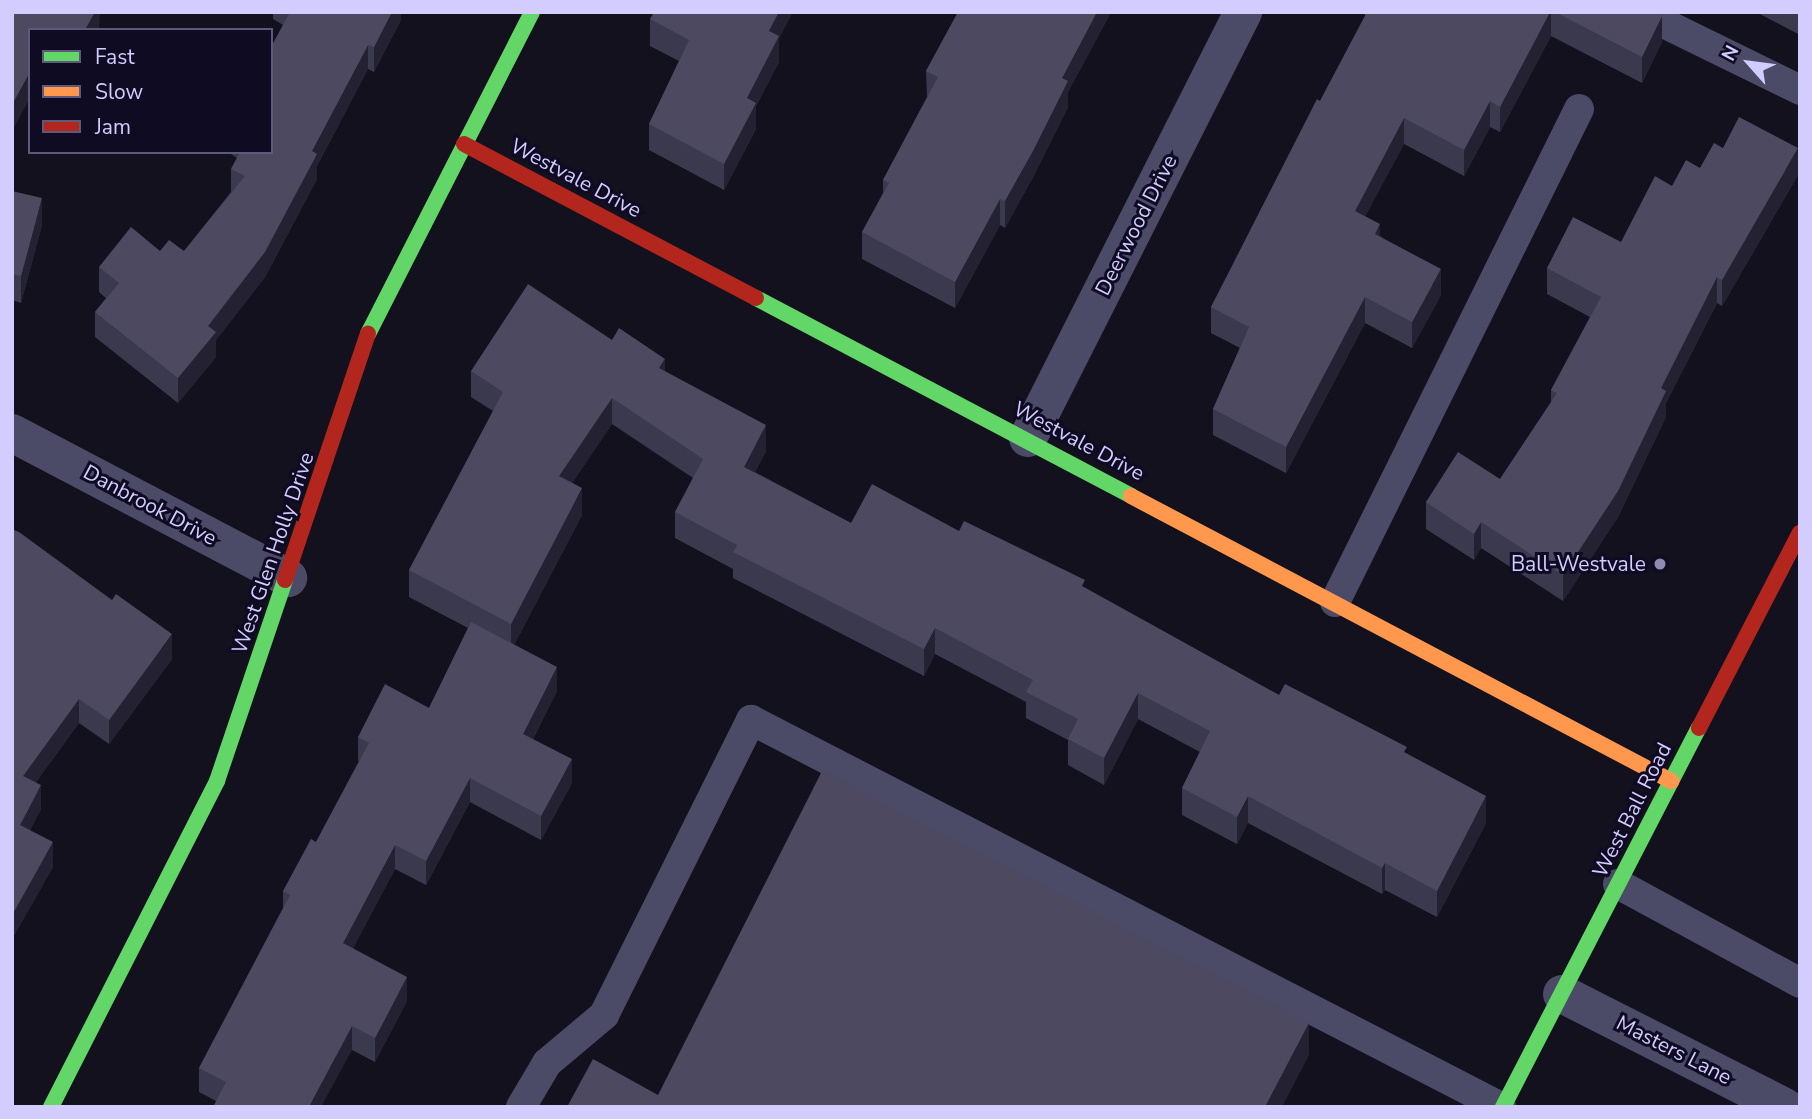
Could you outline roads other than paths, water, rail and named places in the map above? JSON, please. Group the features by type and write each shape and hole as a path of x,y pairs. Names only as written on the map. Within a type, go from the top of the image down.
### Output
{"street":[{"name":"West Glen Holly Drive","path":"51,1107 217,781 288,578 372,321 531,12"},
{"name":"Deerwood Drive","path":"1028,438 1243,12"},
{"name":"Westvale Drive","path":"464,144 1028,438 1671,781"},
{"name":"Danbrook Drive","path":"12,433 288,578"},
{"name":"West Ball Road","path":"1502,1107 1798,541"},
{"name":"Masters Lane","path":"1562,994 1786,1107"}],"lane":[{"path":"1641,12 1800,90"},
{"path":"1335,602 1579,109"},
{"path":"521,1107 547,1063 604,1015 751,720 1502,1107"},
{"path":"1618,884 1800,983"}],"place":[{"name":"Ball-Westvale","path":"1660,564"}]}
